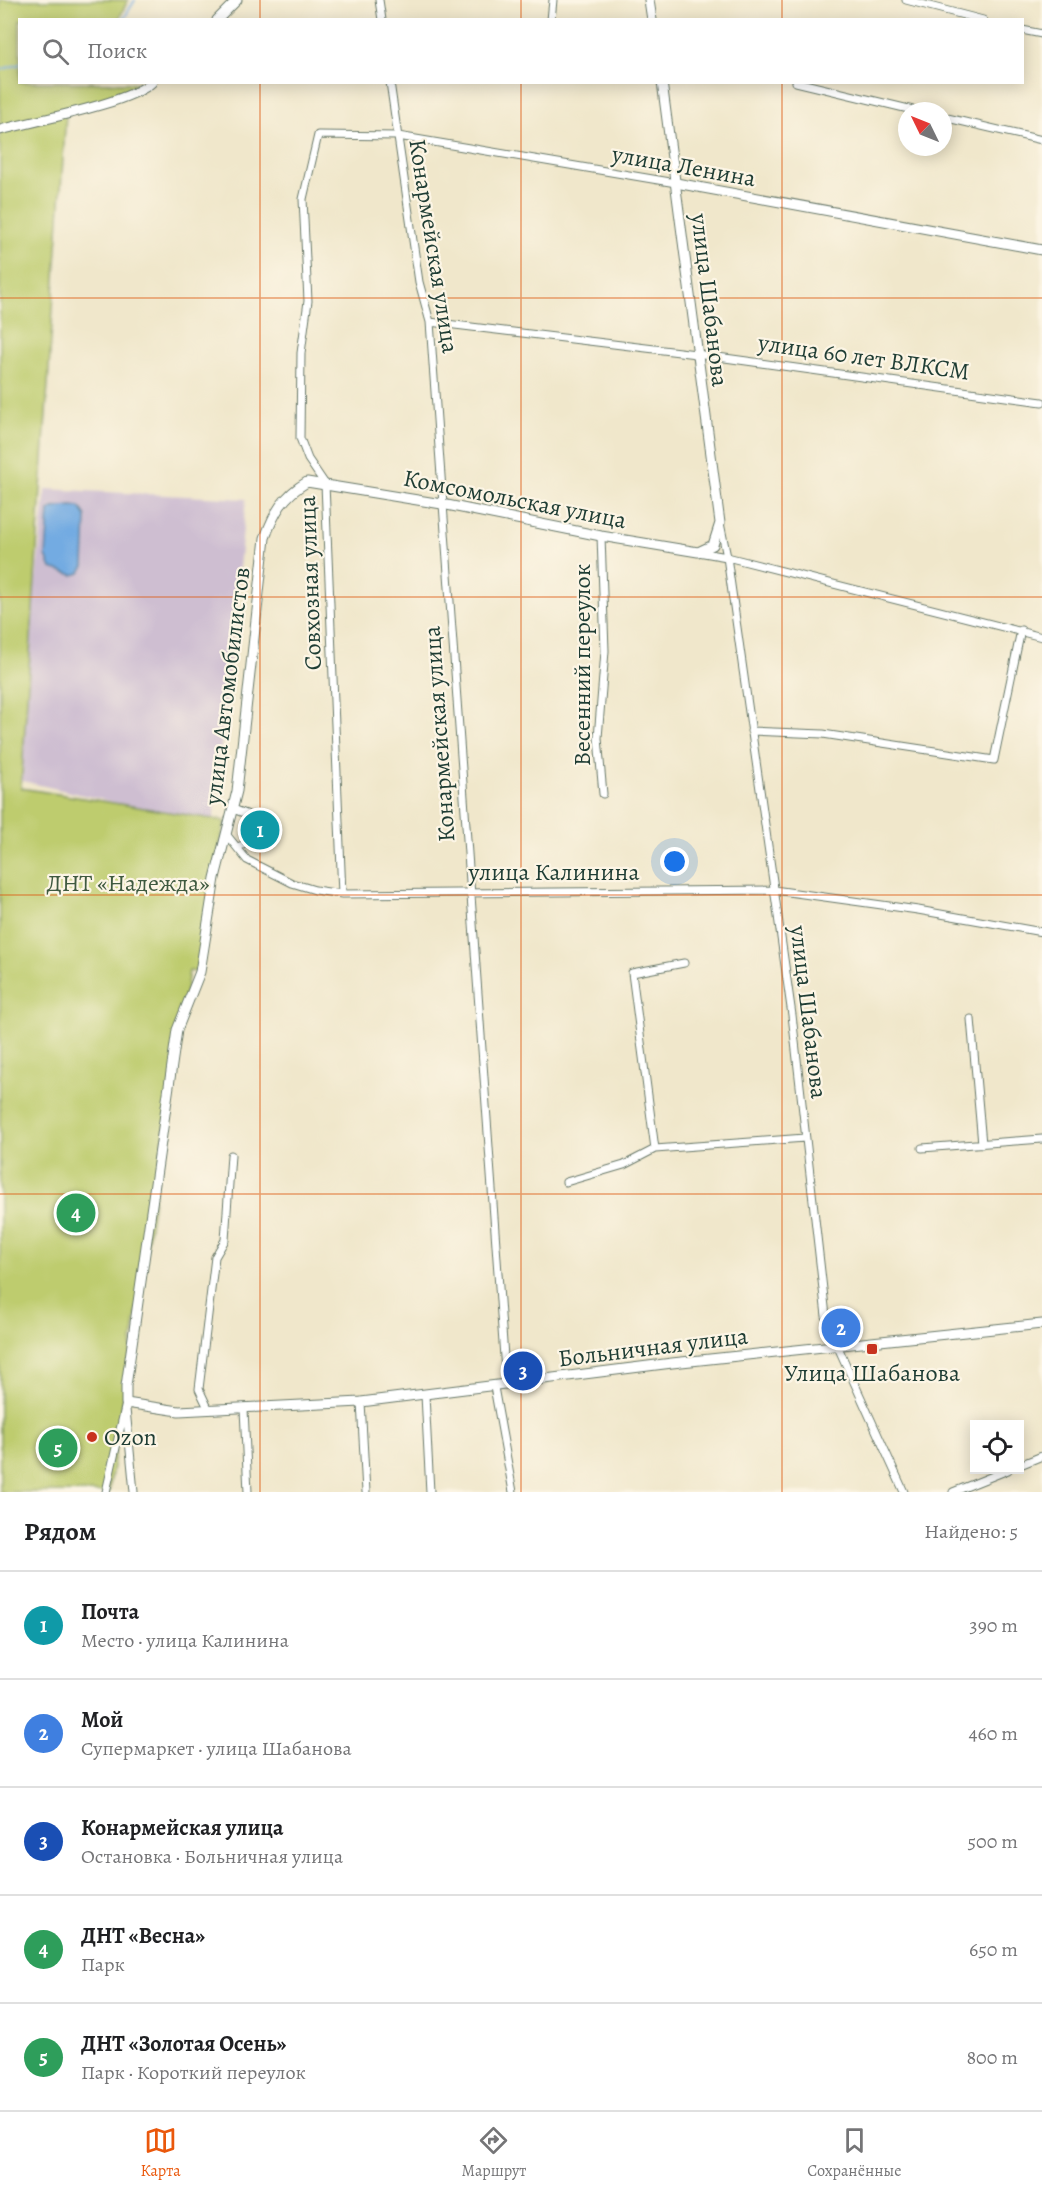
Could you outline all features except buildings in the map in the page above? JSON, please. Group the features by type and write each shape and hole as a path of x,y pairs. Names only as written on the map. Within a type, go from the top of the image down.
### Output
{"street":[{"path":"219,18 237,0"},
{"path":"379,0 382,18"},
{"path":"551,18 554,0"},
{"path":"649,0 652,18"},
{"path":"906,0 975,18"},
{"path":"1024,30 1042,34"},
{"path":"0,130 111,101 144,90 150,84"},
{"name":"Конармейская улица","path":"390,84 419,282 430,322 506,1385"},
{"name":"улица Шабанова","path":"662,84 696,354 792,1015 826,1316 904,1492"},
{"path":"804,84 898,106"},
{"path":"952,119 1042,140"},
{"name":"улица Ленина","path":"318,135 398,136 676,183 1042,250"},
{"name":"Совхозная улица","path":"318,135 303,199 308,301 301,353 300,438 308,459 325,484 342,894"},
{"name":"улица 60 лет ВЛКСМ","path":"430,322 696,354 1042,402"},
{"name":"улица Автомобилистов","path":"126,1403 126,1386 177,1030 200,972 215,878 237,791 265,538 274,512 285,497 307,482 325,484"},
{"name":"Комсомольская улица","path":"325,484 442,504 601,536 727,557 1042,637"},
{"name":"улица Шабанова","path":"698,552 713,545 720,523"},
{"name":"Весенний переулок","path":"601,536 605,651 598,738 603,794"},
{"path":"751,731 823,734 994,760 1021,630"},
{"path":"232,809 254,817 256,839 238,847"},
{"name":"улица Калинина","path":"226,834 247,860 292,883 315,890 342,894 774,890 918,910 1042,932"},
{"path":"655,1149 633,973 684,963"},
{"path":"971,1019 982,1144"},
{"path":"566,1182 624,1165 655,1149 805,1138"},
{"path":"922,1148 1042,1139"},
{"path":"209,1410 198,1389 215,1257 225,1240 231,1155"},
{"name":"Больничная улица","path":"126,1403 179,1411 361,1402 672,1363 1042,1324"},
{"path":"494,1387 513,1492"},
{"path":"425,1395 430,1492"},
{"path":"361,1402 366,1492"},
{"path":"106,1492 126,1403"},
{"path":"126,1403 134,1492"},
{"path":"244,1409 248,1492"},
{"path":"1024,1463 1042,1456"},
{"path":"954,1492 998,1474"}],"shaded area":[{"path":"46,489 246,499 213,825 14,779"}],"green space":[{"path":"0,0 128,0 119,18 18,18 18,84 138,84 118,96 0,127"},
{"name":"ДНТ «Надежда»","path":"66,114 21,788 225,821 197,972 189,971 109,1492 0,1492 0,131"}],"water":[{"path":"80,507 86,516 84,566 80,573 73,575 51,568 46,556 49,511 53,508"}],"waterway":[{"path":"124,18 135,0"},
{"path":"0,70 18,65"}],"place":[{"name":"Почта","path":"260,830"},
{"name":"ДНТ «Весна»","path":"76,1213"},
{"name":"Мой","path":"841,1328"},
{"name":"Улица Шабанова","path":"872,1349"},
{"name":"Конармейская улица","path":"523,1371"},
{"name":"Ozon","path":"92,1437"},
{"name":"ДНТ «Золотая Осень»","path":"58,1448"}]}
